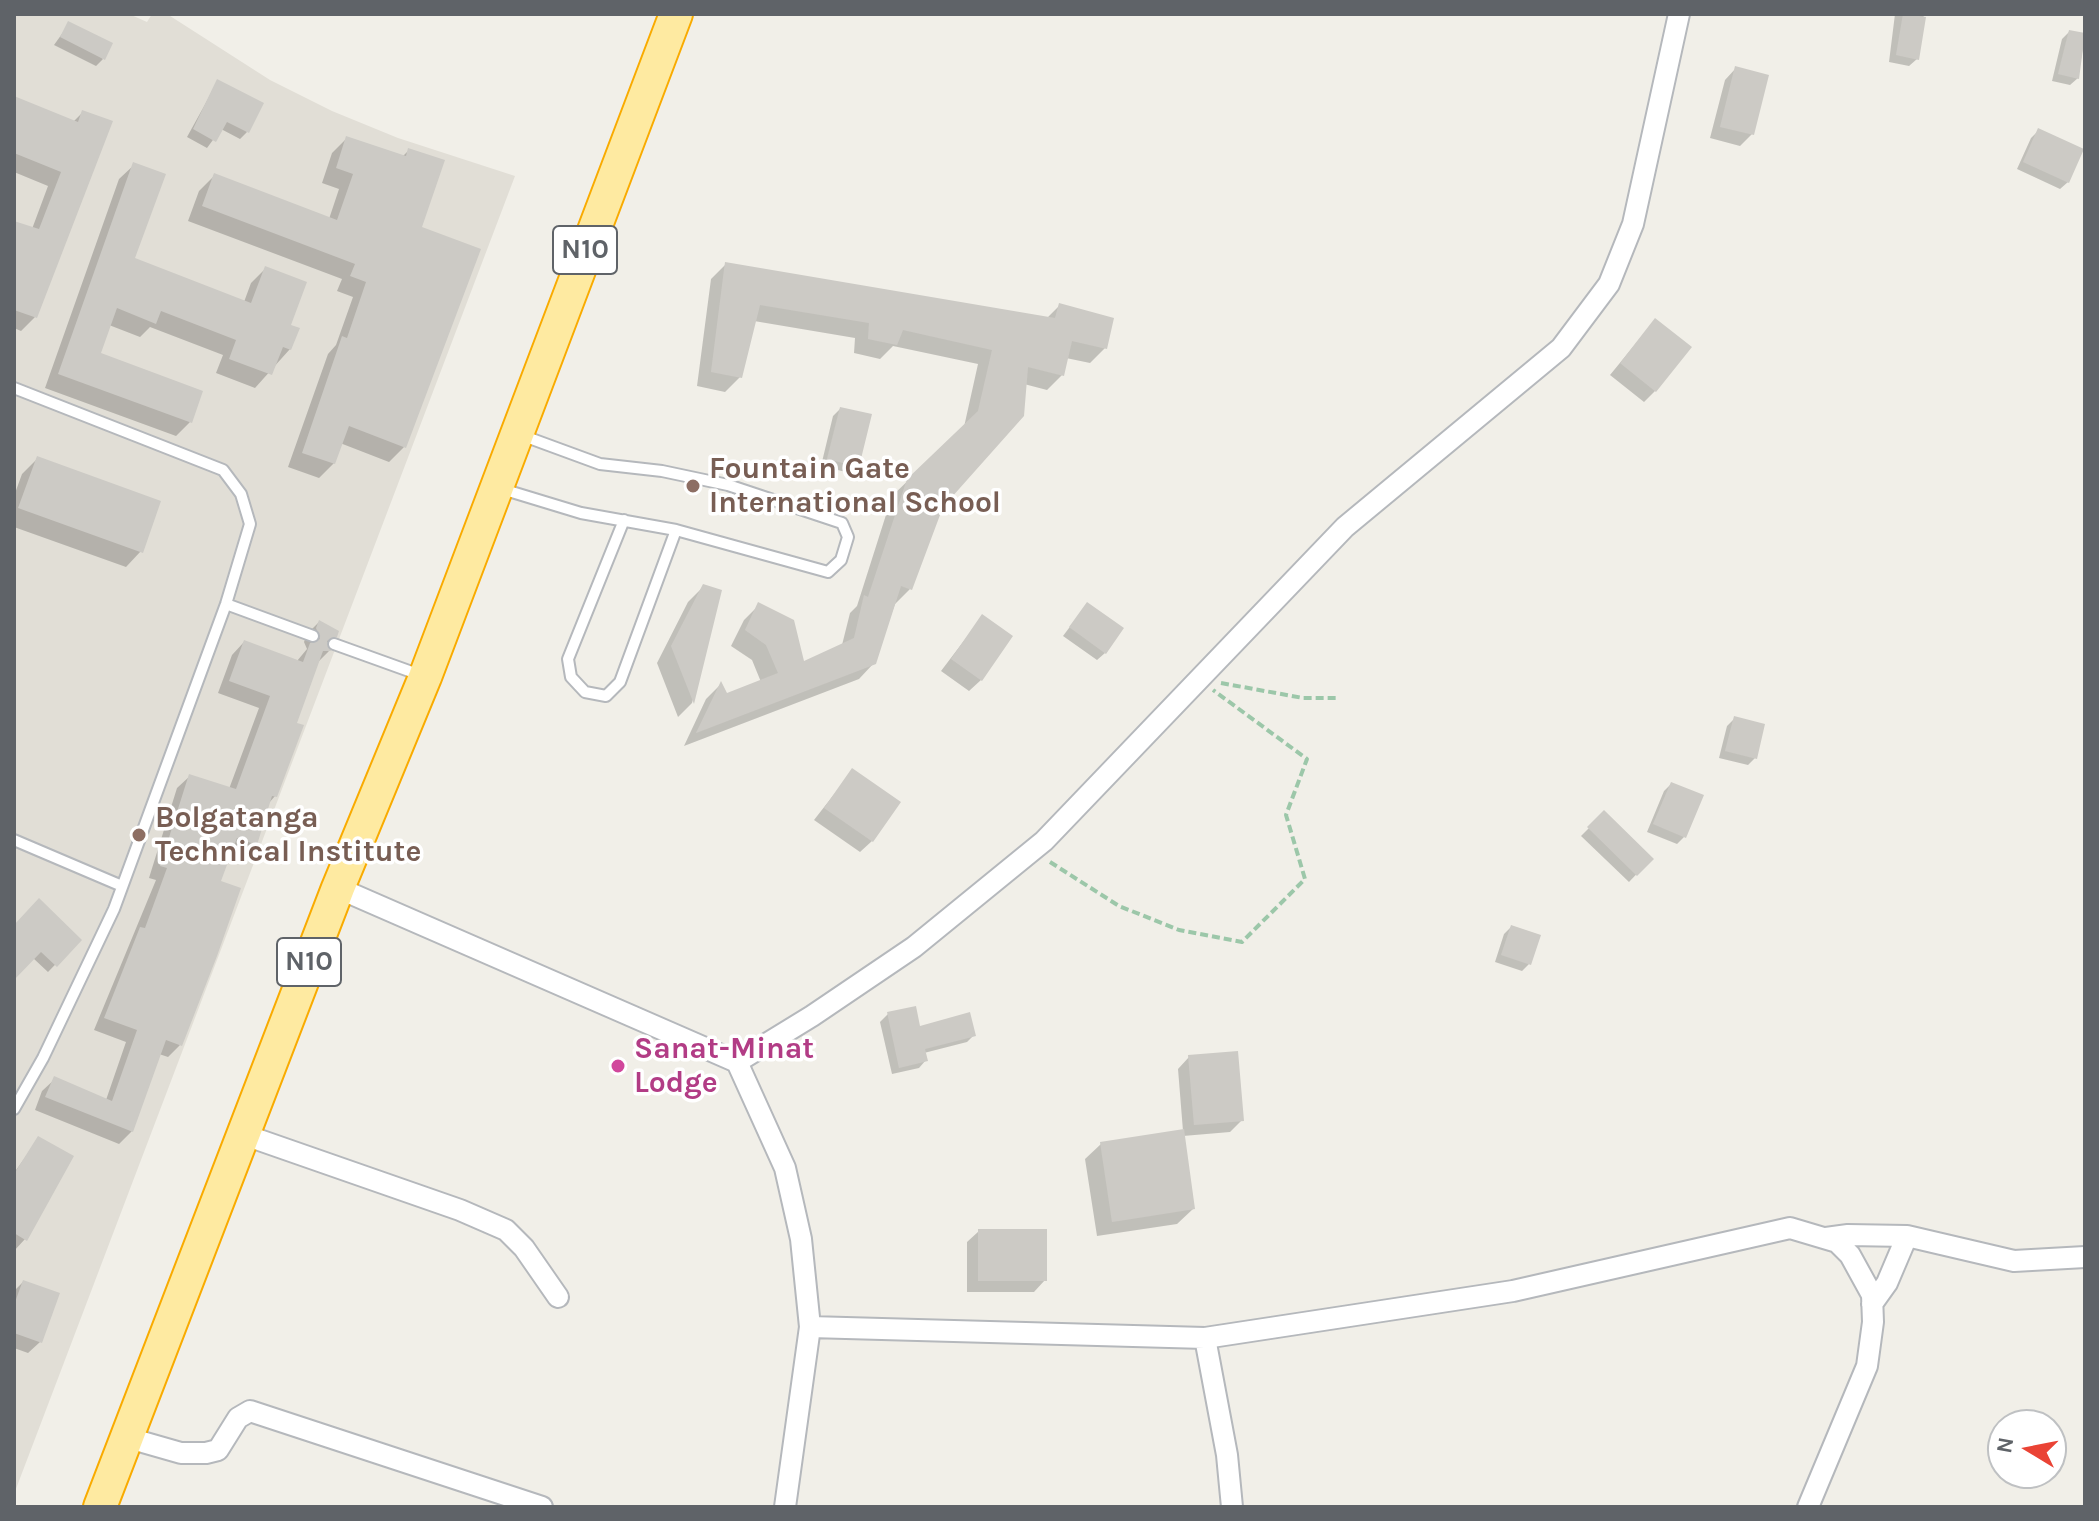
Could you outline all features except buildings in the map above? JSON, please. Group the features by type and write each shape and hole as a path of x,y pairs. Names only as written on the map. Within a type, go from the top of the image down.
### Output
{"highway":[{"name":"N10","path":"100,1507 338,888 425,677 676,14"}],"street":[{"path":"737,1062 914,947 1044,841 1345,527 1561,348 1609,284 1633,224 1679,14"},
{"path":"338,888 737,1062 785,1168 801,1239 810,1327 785,1507"},
{"path":"242,1134 460,1210 506,1230 524,1248 558,1297"},
{"path":"810,1327 1205,1338 1513,1291 1790,1228 1826,1238 1850,1255 1872,1295 1867,1366 1808,1507"},
{"path":"1826,1238 1848,1235 1907,1236 2014,1261 2085,1257"},
{"path":"1872,1304 1887,1283 1907,1236"},
{"path":"1205,1338 1227,1455 1232,1507"},
{"path":"125,1437 181,1453 206,1453 218,1450 238,1418 250,1411 542,1507"}],"lane":[{"path":"14,388 223,470 241,494 250,524 226,604 122,886 49,1045 14,1109"},
{"path":"495,487 581,513 676,530 828,572 841,560 848,537 842,523 728,485 662,471 600,464 515,433"},
{"path":"624,520 568,659 571,677 585,692 606,696 620,682 676,530"},
{"path":"226,604 313,636"},
{"path":"334,644 425,677"},
{"path":"16,846 122,886"}],"path":[{"path":"1196,679 1303,698 1339,698"},
{"path":"1048,861 1119,906 1179,930 1242,942 1305,879 1286,815 1307,759 1196,679"}],"shaded area":[{"name":"Bolgatanga Technical Institute","path":"14,14 129,14 147,22 152,14 167,14 270,80 332,111 398,138 515,176 14,1494"}],"place":[{"name":"Fountain Gate International School","path":"693,486"},
{"name":"Bolgatanga Technical Institute","path":"139,835"},
{"name":"Sanat-Minat Lodge","path":"618,1066"}]}
